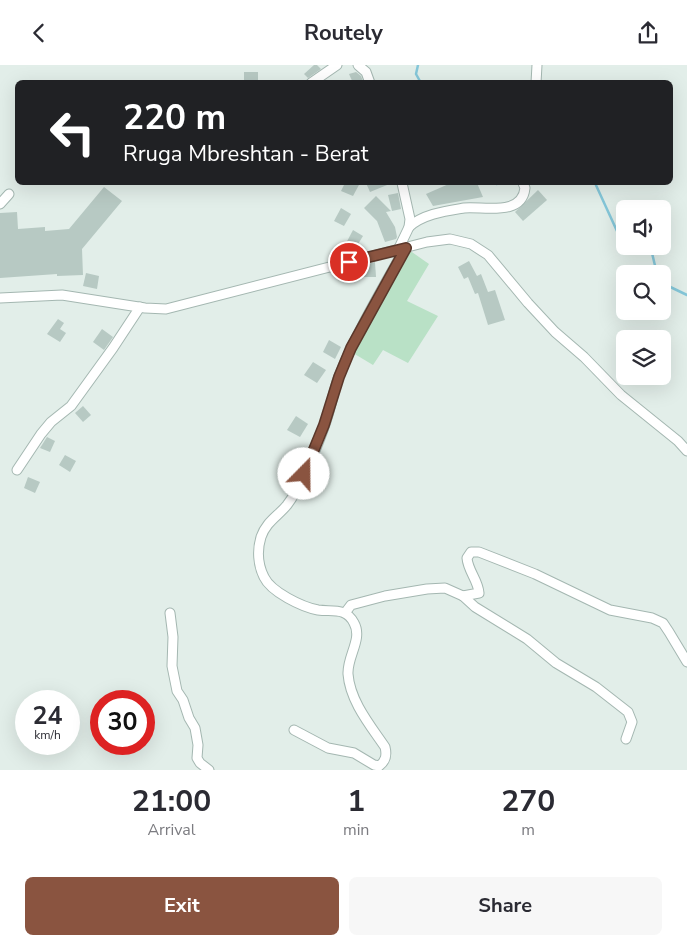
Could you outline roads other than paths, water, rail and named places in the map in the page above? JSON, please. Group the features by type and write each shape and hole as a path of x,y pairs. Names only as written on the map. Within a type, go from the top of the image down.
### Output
{"street":[{"path":"314,80 337,65"},
{"path":"358,65 366,73 369,80"},
{"path":"536,80 537,65"},
{"path":"294,730 328,748 354,753 374,765 378,766 386,759 385,747 362,712 349,685 348,671 357,631 350,616 341,611 304,606 272,587 264,578 259,551 261,536 267,524 287,505 296,493 324,425 339,377 351,348 402,249 410,219 402,185"},
{"path":"409,227 423,218 466,208 505,208 521,199 525,193 524,185"},
{"path":"0,203 9,194"},
{"path":"0,298 62,295 166,309 427,242 450,239 471,244 488,255 555,332 584,357 621,395 678,441 687,451"},
{"path":"17,470 51,422 71,406 140,307"},
{"path":"463,597 479,593 478,585 468,566 467,559 471,553 479,552 535,574 610,610 652,618 663,623 687,663"},
{"path":"345,613 351,605 385,596 446,588 527,639 556,663 596,687 628,712 632,723 626,739"},
{"path":"170,613 173,637 172,666 177,691 195,728 198,745 197,758 209,770"}],"waterway":[{"path":"418,65 416,74 419,80"},
{"path":"596,185 616,229"},
{"path":"652,255 655,265"},
{"path":"671,287 687,295"}]}
